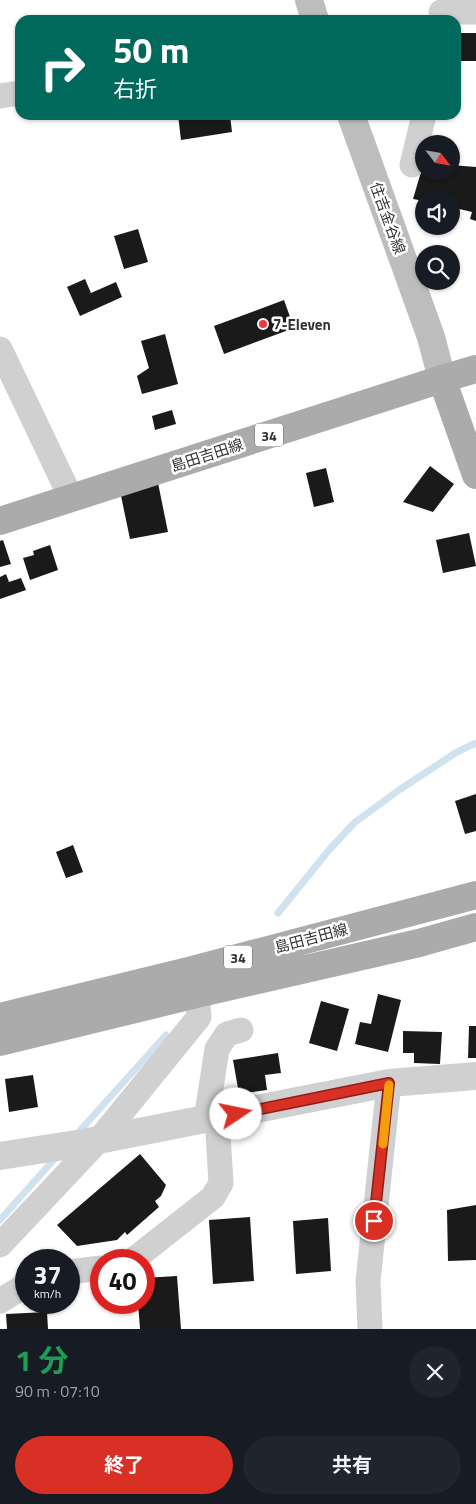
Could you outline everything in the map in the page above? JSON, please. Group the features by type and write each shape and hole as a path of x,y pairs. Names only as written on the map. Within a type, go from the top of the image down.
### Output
{"main road":[{"path":"308,0 314,15"},
{"name":"住吉金谷線","path":"353,120 431,337 442,379"},
{"name":"島田吉田線","path":"0,521 476,369"},
{"path":"442,379 476,475"},
{"name":"島田吉田線","path":"0,1017 192,970 476,895"},
{"name":"島田吉田線","path":"0,1042 197,994 420,943 476,928"}],"street":[{"path":"441,11 476,12"},
{"path":"0,96 15,94"},
{"path":"412,165 423,120"},
{"path":"0,349 71,498"},
{"path":"0,1245 199,1017 197,994"},
{"path":"147,1249 213,1197 221,1183 211,1119 217,1049 227,1034 241,1030"},
{"path":"0,1156 91,1142 389,1083 476,1076"},
{"path":"370,1329 368,1281 389,1083"},
{"path":"0,1301 15,1292"}],"building":[{"path":"461,33 476,33 476,61 461,61"},
{"path":"179,120 231,120 232,132 181,140"},
{"path":"460,166 476,167 476,221 470,219 472,212 460,209 460,190 416,190 419,180 460,180"},
{"path":"138,229 148,262 124,269 114,236"},
{"path":"85,279 91,293 116,282 122,297 80,316 67,287"},
{"path":"284,300 294,328 224,354 214,326"},
{"path":"165,334 178,384 142,394 137,376 149,368 141,341"},
{"path":"172,410 176,424 155,430 152,416"},
{"path":"430,466 454,484 433,512 403,502"},
{"path":"326,468 334,502 314,507 306,473"},
{"path":"158,483 168,532 130,539 120,491"},
{"path":"469,533 476,566 443,573 436,540"},
{"path":"3,540 11,564 0,567 0,541"},
{"path":"50,545 58,570 30,580 23,558 34,555 33,551"},
{"path":"6,574 9,582 21,578 26,590 0,599 0,577"},
{"path":"476,794 476,831 465,834 455,801"},
{"path":"73,845 83,872 66,878 56,852"},
{"path":"378,994 401,1000 388,1052 355,1044 360,1022 371,1024"},
{"path":"321,1001 349,1009 337,1051 309,1043"},
{"path":"469,1026 476,1026 476,1058 468,1058"},
{"path":"403,1031 442,1032 440,1064 414,1063 414,1053 403,1053"},
{"path":"278,1053 281,1073 265,1075 267,1090 239,1094 233,1060"},
{"path":"33,1075 38,1107 9,1112 5,1079"},
{"path":"140,1154 166,1185 161,1196 155,1201 159,1207 127,1235 125,1232 117,1240 77,1246 57,1225"},
{"path":"476,1205 476,1260 448,1261 447,1210"},
{"path":"250,1217 254,1281 213,1284 209,1220"},
{"path":"328,1218 331,1271 296,1274 293,1221"},
{"path":"177,1276 181,1329 140,1329 139,1314 155,1314 155,1277"},
{"path":"6,1314 47,1314 48,1329 7,1329"}],"waterway":[{"path":"278,913 329,850 354,823 399,790 457,752 476,743"},
{"path":"76,1135 166,1035"},
{"path":"0,1220 57,1156"}],"slow traffic":[{"path":"383,1144 389,1085"}],"place":[{"name":"7-Eleven","path":"263,324"}],"route":[{"path":"236,1114 389,1083 374,1221"}]}
